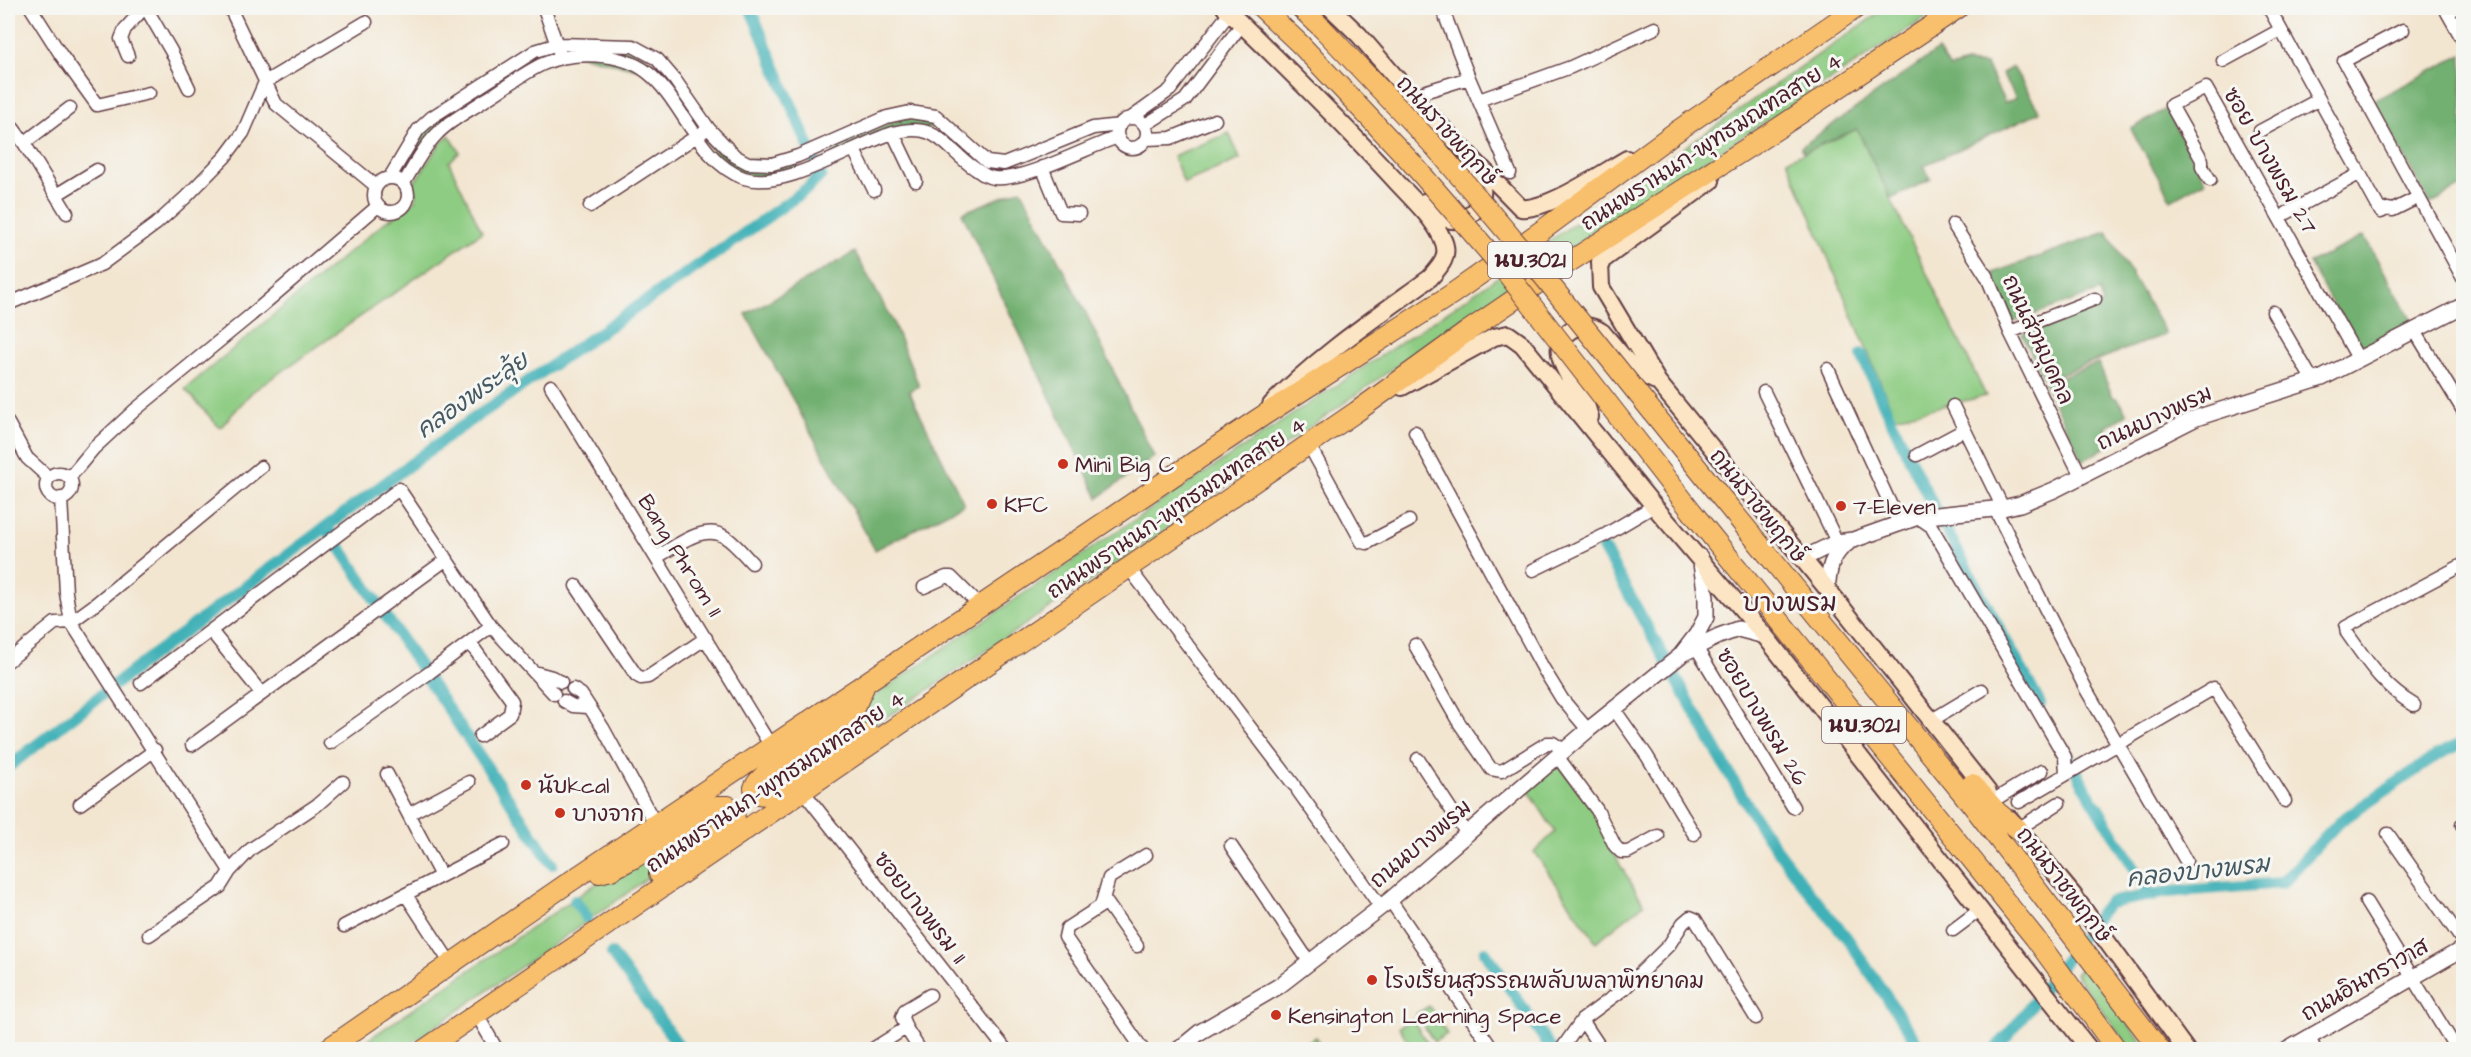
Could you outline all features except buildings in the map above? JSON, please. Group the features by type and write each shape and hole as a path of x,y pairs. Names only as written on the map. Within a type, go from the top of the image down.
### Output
{"main road":[{"name":"นบ.3021","path":"1262,8 1301,45 1411,162 1502,267 1693,513 2035,938 2117,1050"},
{"name":"ถนนราชพฤกษ์","path":"1301,8 1455,172 1528,257 1973,806 2058,913 2160,1050"},
{"name":"ถนนราชพฤกษ์","path":"1331,8 1359,35 1413,98 1521,208 1531,210 1546,204 1670,136"},
{"name":"ถนนพรานนก-พุทธมณฑลสาย 4","path":"326,1050 1258,419 1452,294 1670,136 1856,8"},
{"name":"ถนนพรานนก-พุทธมณฑลสาย 4","path":"424,1050 1309,445 1468,330 1958,8"},
{"path":"1232,15 1360,142 1439,216 1448,220 1458,220 1475,212 1482,195 1477,176 1413,98"},
{"name":"ถนนราชพฤกษ์","path":"1777,129 1714,179 1600,262 1601,287 1658,382 1827,589 1992,797"},
{"path":"1258,419 1307,369 1430,278 1444,264 1443,239 1422,210 1360,142"},
{"path":"1593,429 1588,407 1562,363 1561,341 1572,329 1587,325 1595,327 1602,332 1635,371 1658,382"},
{"name":"นบ.3021","path":"1356,412 1500,335 1508,334 1522,344 1654,506 1765,636 2090,1050"},
{"path":"865,686 851,712 755,783 754,788 757,793 762,796 770,794 857,739 881,729 897,726"},
{"path":"1901,718 1922,728 1997,812 2018,829"},
{"name":"นบ.3021","path":"1992,797 2103,934 2186,1050"},
{"path":"576,879 611,870 718,806 728,806 734,810 735,820 645,885 627,903 619,916"}],"street":[{"path":"32,8 61,55 97,105 149,93"},
{"path":"128,56 121,39 125,29 145,8 167,42 189,88"},
{"path":"230,8 276,104 376,186"},
{"path":"544,8 561,58"},
{"path":"1442,8 1510,173"},
{"path":"2269,8 2381,212 2387,209 2393,210 2418,198"},
{"path":"2457,8 2447,12 2463,42"},
{"path":"404,183 438,132 541,65 561,58 598,56 629,62 647,72 665,90 696,136 719,162 744,178 766,181 807,169 894,133 921,129 933,133 985,176 1009,178 1042,167 1119,131 1131,118 1170,90 1232,15"},
{"path":"1145,125 1185,100 1232,15"},
{"path":"8,304 102,264 156,224 225,157 243,134 265,82 366,22"},
{"path":"1479,100 1571,67 1655,28"},
{"path":"2223,61 2280,30"},
{"path":"2403,30 2344,61 2463,280"},
{"path":"390,177 418,130 432,117 535,51 558,44 633,46 654,57 675,80 709,129 735,156 748,163 772,164 800,155 887,117 910,112 936,116 987,162 1004,164 1093,128 1119,131"},
{"path":"1413,98 1469,78"},
{"name":"ซอย บางพรม 27","path":"2210,180 2202,167 2202,160 2171,105 2206,88 2359,360"},
{"path":"2260,131 2318,100"},
{"path":"24,143 70,108"},
{"path":"1119,131 1126,146 1133,148 1141,145 1146,139 1145,125 1131,118"},
{"path":"1146,139 1171,138 1215,120"},
{"path":"8,121 67,213"},
{"path":"590,206 709,129"},
{"path":"894,133 916,181"},
{"path":"821,145 827,160"},
{"path":"854,150 873,190"},
{"path":"800,155 807,169"},
{"path":"1017,158 1024,173"},
{"path":"1042,167 1061,213 1079,214"},
{"path":"56,195 97,170"},
{"path":"2288,213 2359,174"},
{"path":"390,177 404,183 409,195 404,207 392,212 378,206 374,195 376,186 383,179 390,177"},
{"path":"69,478 58,473 49,478 46,483 47,491 52,497 61,498 70,490 69,478 94,448 135,410 251,315 378,206"},
{"name":"ถนนส่วนบุคคล","path":"1953,224 1987,277 2010,332 2081,476"},
{"path":"2010,332 2095,299"},
{"name":"ถนนบางพรม","path":"1802,558 1837,542 1853,540 1921,517 1999,508 2054,490 2196,418 2259,397 2288,391 2313,381 2359,360 2463,304"},
{"path":"2273,312 2313,381"},
{"path":"2415,331 2463,412"},
{"path":"1828,369 1899,523"},
{"name":"Bang Phrom 11","path":"551,386 657,556 772,748"},
{"path":"1764,392 1837,542"},
{"path":"1953,406 2087,691 2116,745 2186,861"},
{"path":"8,423 27,458 49,478"},
{"path":"1917,454 1964,430"},
{"path":"1415,432 1543,668 1562,699 1588,730"},
{"path":"1309,445 1362,543 1367,543 1409,521"},
{"path":"8,661 23,646 55,623 71,622 261,467"},
{"path":"141,683 399,489 490,626 559,698 573,706 587,707"},
{"path":"61,498 66,593 71,622 155,750 230,871"},
{"path":"1533,570 1605,535 1654,506"},
{"path":"1921,517 1931,526 2071,771"},
{"path":"657,556 700,533 709,532 727,538 752,563"},
{"name":"ถนนบางพรม","path":"1827,589 1830,565 1835,554 1853,540"},
{"name":"ถนนบางพรม","path":"1672,662 1697,634 1706,617 1706,597 1700,558"},
{"path":"192,745 447,559"},
{"path":"2414,705 2400,697 2378,677 2347,633 2346,627 2463,564"},
{"path":"1128,567 1385,903 1493,1050"},
{"path":"924,587 946,576 951,577 981,607"},
{"path":"576,586 636,675 641,678 648,677 706,638"},
{"path":"330,743 470,643 490,626"},
{"name":"ถนนบางพรม","path":"1188,1046 1310,963 1385,903 1560,753 1672,662 1696,647 1738,629 1765,636"},
{"path":"211,632 262,694"},
{"path":"470,643 512,701 510,714 480,736"},
{"path":"1415,645 1458,721 1491,769 1502,771 1547,743 1553,743 1597,810 1615,846 1621,852 1628,852 1658,836"},
{"name":"ซอยบางพรม 26","path":"1696,647 1793,807"},
{"path":"534,672 561,682"},
{"path":"2019,802 2214,688 2285,801"},
{"path":"573,689 581,694 587,707 603,728 656,825"},
{"path":"1932,720 1982,690"},
{"path":"1614,709 1647,756 1694,834"},
{"path":"80,804 155,750"},
{"path":"1418,759 1467,834"},
{"path":"1992,797 2043,771"},
{"path":"387,774 441,876"},
{"path":"149,935 220,887 230,871 251,849 317,805 343,782"},
{"path":"409,814 469,782"},
{"name":"ซอยบางพรม 11","path":"803,791 1006,1050"},
{"path":"2018,829 2059,803"},
{"path":"2388,834 2463,943"},
{"path":"344,926 503,844"},
{"path":"1231,846 1310,963"},
{"path":"1143,1050 1065,937 1067,928 1101,906 1109,878 1146,855"},
{"path":"406,895 451,964"},
{"path":"1104,899 1137,946"},
{"path":"2366,902 2457,1050"},
{"path":"1953,930 1981,909"},
{"path":"1561,1050 1582,1020 1625,988 1669,945 1683,923 1690,917 1695,919 1756,1018"},
{"name":"ถนนอินทราวาส","path":"2287,1050 2312,1043 2463,948"},
{"path":"920,1050 902,1017 905,1010 930,995"},
{"path":"476,1013 497,1050"},
{"path":"1582,1020 1602,1050"},
{"path":"871,1050 906,1028"}],"green space":[{"path":"1886,8 1941,8 1486,303 1133,552 898,710 767,788 771,776 867,701 1011,602 1454,307"},
{"path":"571,46 623,48 649,59 678,90 702,125 696,129 654,73 571,53"},
{"path":"1938,50 1950,68 1966,63 1986,65 2005,103 2016,98 2002,73 2013,67 2040,112 1923,166 1931,179 1891,199 1857,129 1804,152 1801,147"},
{"path":"545,52 547,59 451,117 405,176 398,172 423,132 438,118"},
{"path":"2462,55 2463,186 2430,204 2373,101"},
{"path":"2166,109 2205,181 2171,200 2131,129"},
{"path":"910,118 932,123 930,128 832,154 829,147 898,120"},
{"path":"1857,129 1986,396 1895,417 1787,160"},
{"path":"1229,133 1240,159 1184,183 1173,156"},
{"path":"709,134 731,158 797,162 799,168 781,174 761,176 751,176 733,170 702,138"},
{"path":"449,135 460,152 449,162 482,232 252,392 220,428 185,389 385,222 409,206 416,198 413,184 440,144"},
{"path":"1021,189 1085,311 1154,457 1098,498 962,213"},
{"path":"2107,232 2166,334 2044,380 2022,334 2103,304 2100,291 2013,322 1993,273"},
{"path":"2364,236 2413,323 2359,350 2309,263"},
{"path":"855,252 893,322 919,386 909,391 964,504 875,550 746,314"},
{"path":"2098,363 2113,397 2118,399 2127,414 2105,428 2114,442 2083,461 2044,383"},
{"path":"1559,765 1598,815 1620,865 1644,904 1596,942 1534,852 1555,832 1528,790"},
{"path":"721,810 726,816 717,826 622,897 403,1049 353,1050 603,879"},
{"path":"2084,965 2147,1049 2131,1049 2075,974"},
{"path":"1429,1006 1447,1034 1434,1042 1416,1014"},
{"path":"1412,1019 1430,1047 1413,1049 1399,1027"},
{"path":"1316,1037 1325,1049 1294,1049"}],"waterway":[{"name":"คลองพระลุ้ย","path":"8,767 153,655 454,432 731,243 808,188 821,175 750,8"},
{"path":"1862,355 1924,488 2040,704"},
{"path":"329,531 552,864"},
{"path":"1603,548 1760,826 1801,882 1847,938 1922,1050"},
{"name":"คลองบางพรม","path":"1995,1050 2108,903 2168,892 2282,883 2339,822 2438,755 2464,742"},
{"path":"2064,748 2086,789 2150,894"},
{"path":"575,901 587,918"},
{"path":"1485,952 1552,1050"},
{"path":"612,954 682,1050"}],"place":[{"name":"Mini Big C","path":"1063,464"},
{"name":"KFC","path":"992,504"},
{"name":"7-Eleven","path":"1841,506"},
{"name":"นับkcal","path":"526,785"},
{"name":"บางจาก","path":"560,813"},
{"name":"โรงเรียนสุวรรณพลับพลาพิทยาคม","path":"1372,980"},
{"name":"Kensington Learning Space","path":"1276,1015"}],"district":[{"name":"บางพรม","path":"1790,602"}]}
